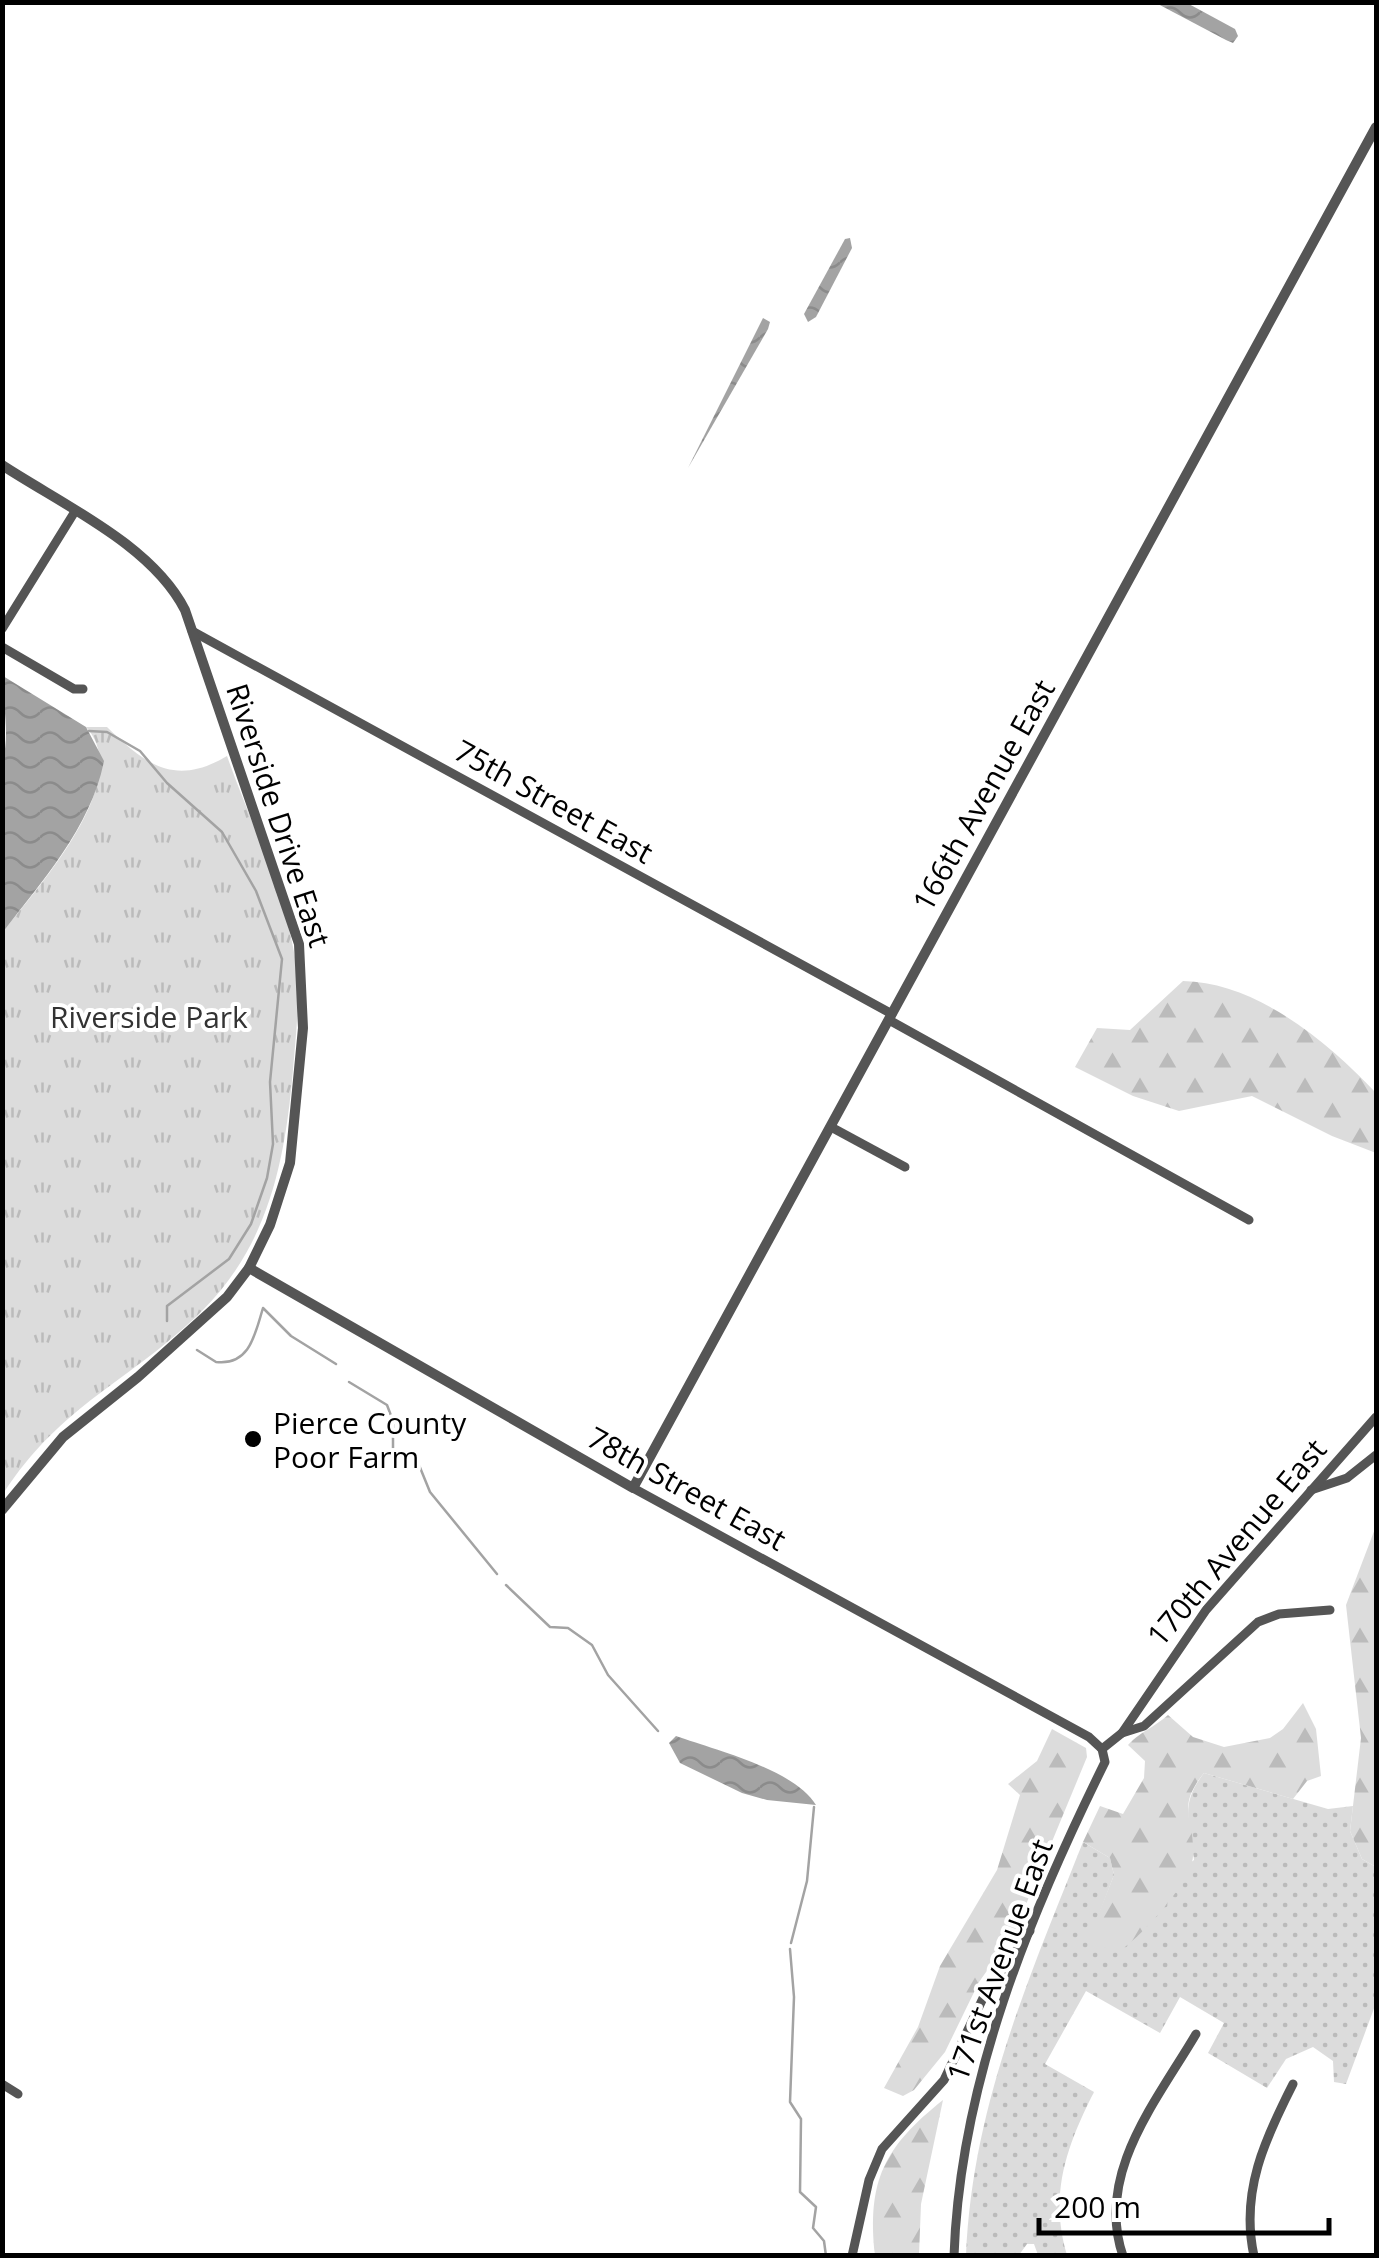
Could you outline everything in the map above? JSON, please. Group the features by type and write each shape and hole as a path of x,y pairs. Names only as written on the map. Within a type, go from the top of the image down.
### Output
{"street":[{"name":"166th Avenue East","path":"633,1488 1376,127"},
{"name":"Riverside Drive East","path":"2,466 164,575 192,631 292,916 302,967 303,1028 290,1163 274,1214 249,1268 227,1297 176,1345 43,1456 2,1510"},
{"path":"2,629 74,513"},
{"name":"75th Street East","path":"192,631 1249,1220"},
{"path":"2,648 74,689 82,688"},
{"path":"831,1128 904,1167"},
{"name":"78th Street East","path":"249,1268 633,1488 1089,1737 1102,1749"},
{"name":"170th Avenue East","path":"1102,1749 1122,1732 1190,1629 1376,1417"},
{"path":"1308,1491 1347,1478 1376,1455"},
{"path":"1122,1732 1144,1726 1258,1622 1278,1614 1330,1610"},
{"name":"171st Avenue East","path":"954,2256 961,2167 975,2091 1035,1924 1105,1762 1102,1749"},
{"path":"852,2256 869,2180 882,2149 944,2080 992,1981 1035,1924"},
{"path":"1123,2256 1113,2219 1123,2163 1196,2034"},
{"path":"2,2084 18,2094"},
{"path":"1254,2256 1249,2214 1255,2172 1262,2147 1293,2084"}],"green space":[{"name":"Riverside Park","path":"86,727 107,727 148,761 176,770 192,770 227,756 274,881 295,957 298,985 290,1104 270,1200 243,1258 225,1285 175,1335 49,1437 3,1494 3,932 57,862 90,804 99,776 98,750"},
{"path":"1183,981 1210,984 1263,1003 1336,1054 1376,1093 1376,1153 1252,1096 1179,1111 1133,1096 1075,1067 1097,1028 1130,1030"},
{"path":"1376,1526 1376,1867 1362,1859 1350,1831 1361,1738 1346,1605"},
{"path":"1303,1703 1316,1729 1321,1776 1307,1781 1293,1799 1204,1773 1188,1805 1193,1856 1184,1879 1165,1907 1130,1943 1121,1950 1099,1947 1090,1935 1114,1875 1110,1858 1083,1842 1100,1806 1123,1814 1144,1778 1145,1761 1128,1745 1168,1715 1193,1737 1224,1747 1270,1738 1283,1729"},
{"path":"1052,1729 1086,1748 1087,1757 1015,1931 979,1982 945,2052 914,2090 903,2096 884,2088 918,2027 940,1966 997,1870 1020,1795 1008,1784 1037,1761"},
{"path":"1204,1773 1328,1809 1353,1806 1350,1831 1362,1859 1376,1867 1376,2003 1346,2084 1334,2082 1333,2061 1313,2047 1286,2059 1267,2088 1208,2053 1224,2023 1180,1997 1160,2033 1086,1991 1045,2064 1094,2092 1075,2132 1063,2172 1060,2212 1067,2255 1038,2255 1034,2244 1027,2244 1019,2255 966,2256 979,2148 991,2095 1024,1993 1083,1842 1110,1858 1114,1875 1091,1935 1194,1860 1189,1805"},
{"path":"943,2100 921,2204 919,2255 875,2255 874,2206 884,2167 906,2134"}],"water":[{"path":"1156,3 1187,3 1235,29 1238,36 1233,43"},
{"path":"850,238 852,248 816,317 808,322 804,314 845,239"},
{"path":"763,318 770,322 768,329 688,468"},
{"path":"3,676 86,727 104,761 98,785 77,831 3,932 2,762 6,730"},
{"path":"676,1736 772,1771 805,1792 816,1805 742,1793 680,1763 669,1743"}],"waterway":[{"path":"89,731 107,732 140,751 167,783 222,832 256,891 282,959 270,1082 273,1144 267,1178 251,1224 229,1259 167,1306 167,1321"},
{"path":"197,1350 216,1362 237,1359 249,1346 263,1308 291,1336 336,1364"},
{"path":"349,1382 387,1405 393,1421 393,1450"},
{"path":"409,1460 419,1465 430,1492 497,1574"},
{"path":"506,1585 550,1627 568,1628 592,1645 608,1675 658,1731"},
{"path":"791,1943 807,1881 814,1807"},
{"path":"790,1949 794,1997 790,2102 801,2119 800,2192 816,2207 813,2228 824,2241 826,2256"}],"place":[{"name":"Pierce County Poor Farm","path":"253,1439"}]}
